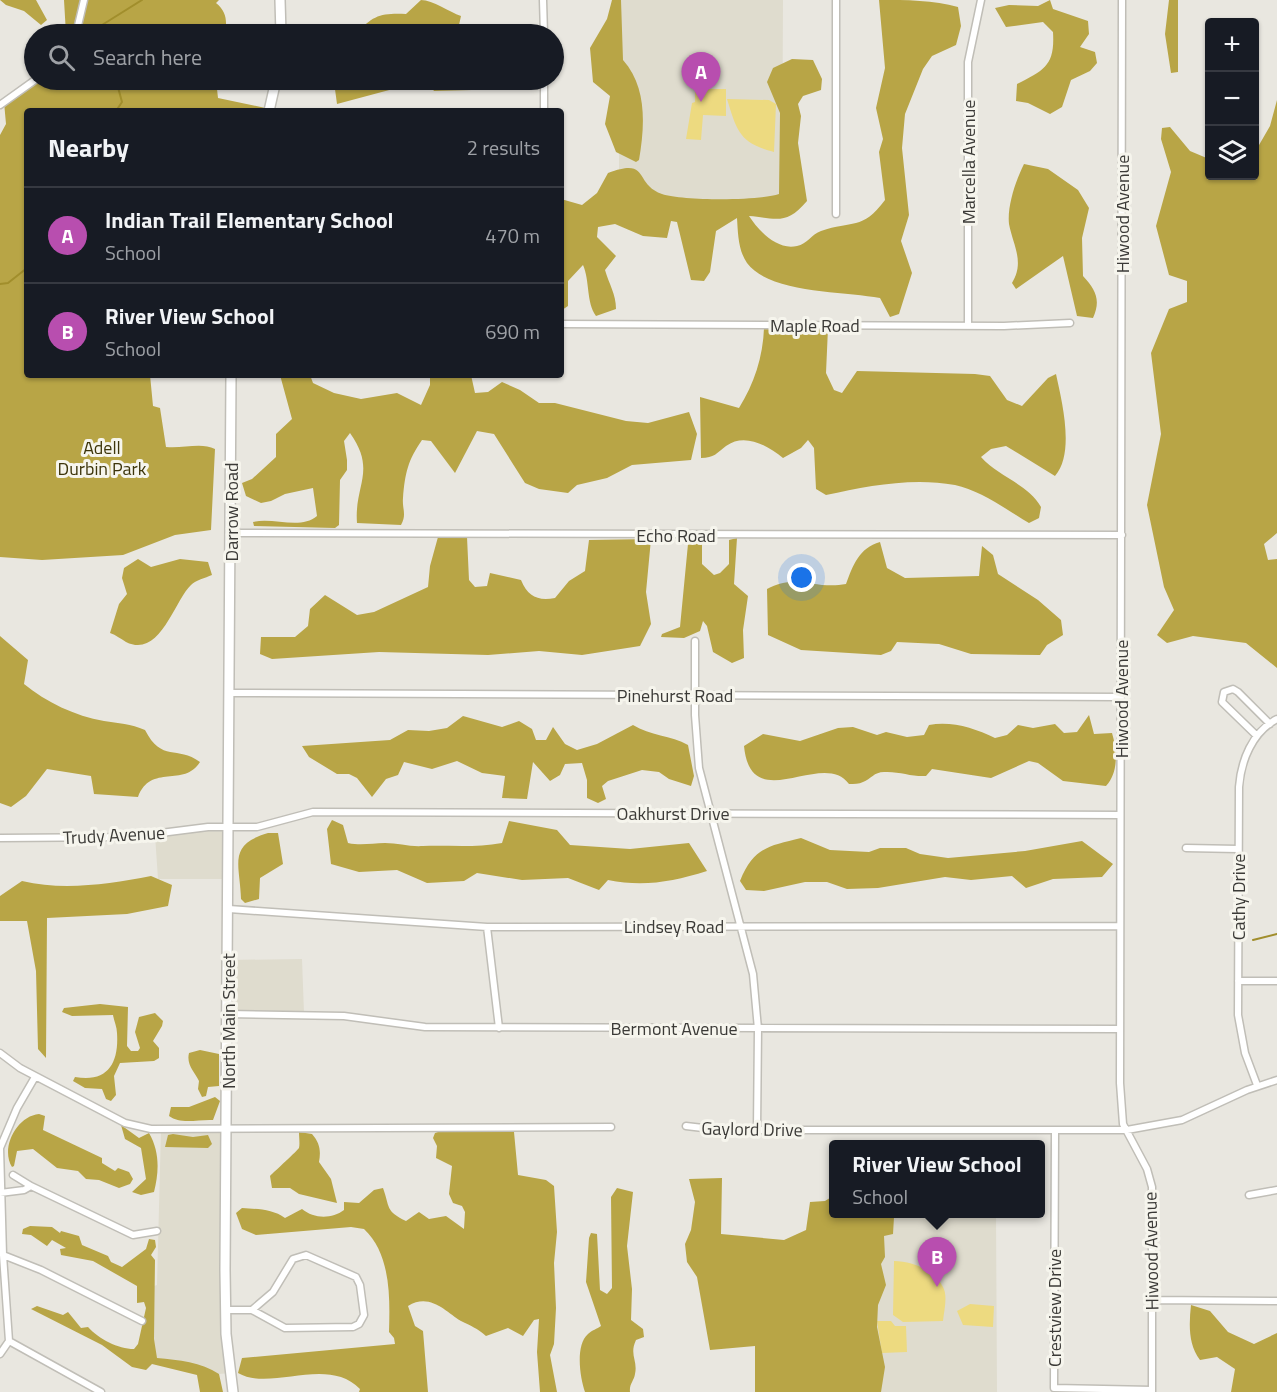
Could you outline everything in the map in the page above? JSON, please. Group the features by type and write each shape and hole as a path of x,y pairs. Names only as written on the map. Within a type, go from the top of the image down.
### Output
{"main road":[{"path":"280,0 281,24"},
{"path":"270,108 274,90"},
{"name":"Darrow Road","path":"231,378 231,650"},
{"name":"North Main Street","path":"231,650 226,1310 233,1392"}],"street":[{"path":"78,24 84,0"},
{"path":"543,0 544,24"},
{"path":"836,0 836,214"},
{"name":"Marcella Avenue","path":"968,326 968,62 981,0"},
{"name":"Hiwood Avenue","path":"1122,0 1121,1106 1123,1124 1147,1169 1152,1187 1152,1391"},
{"path":"0,95 2,103 24,88"},
{"path":"544,90 544,108"},
{"name":"Maple Road","path":"564,324 968,326 1070,323"},
{"name":"Echo Road","path":"231,533 1122,535"},
{"path":"695,641 696,750 709,813 742,926 753,974 758,1029 757,1130"},
{"path":"1257,736 1222,702 1224,692 1233,689 1238,692 1269,724"},
{"name":"Pinehurst Road","path":"230,693 1120,697"},
{"name":"Cathy Drive","path":"1257,1086 1241,1035 1238,981 1240,778 1245,756 1257,736 1277,719"},
{"name":"Oakhurst Drive","path":"228,827 257,827 313,812 1120,815"},
{"name":"Trudy Avenue","path":"0,838 129,837 228,827"},
{"path":"1186,848 1238,849"},
{"name":"Lindsey Road","path":"229,909 487,927 1120,926"},
{"path":"487,927 499,1028"},
{"path":"1238,981 1277,981"},
{"name":"Bermont Avenue","path":"228,1014 307,1013 425,1027 1120,1029"},
{"path":"0,1053 35,1077 125,1123 166,1131 611,1127"},
{"path":"35,1077 16,1108 0,1148 3,1323 9,1341 102,1392"},
{"name":"Gaylord Drive","path":"686,1126 709,1130 1127,1130 1182,1120 1257,1086 1277,1080"},
{"name":"Crestview Drive","path":"1055,1131 1054,1388 1152,1391"},
{"path":"13,1175 133,1235 157,1230"},
{"path":"0,1194 24,1190 31,1186"},
{"path":"1249,1195 1277,1190"},
{"path":"3,1255 41,1270 142,1322"},
{"path":"226,1310 252,1310 285,1328 299,1329 353,1327 359,1324 364,1315 360,1285 356,1278 306,1256 293,1259 273,1292 252,1310"},
{"path":"1152,1300 1277,1301"},
{"path":"0,1354 9,1341"}],"shaded area":[{"path":"619,0 783,0 782,205 619,204"},
{"path":"695,89 726,89 726,116 703,115 701,140 686,139 692,103 695,102"},
{"path":"727,99 769,100 776,104 774,152 747,140 737,128"},
{"path":"228,827 229,879 158,879 155,835"},
{"path":"302,959 304,1013 228,1014 228,960"},
{"path":"227,1129 230,1373 219,1374 154,1359 154,1286 157,1285 161,1130"},
{"path":"876,1218 996,1218 997,1392 877,1392"},
{"path":"894,1261 922,1268 939,1281 945,1295 943,1321 903,1322 893,1315"},
{"path":"970,1304 994,1306 993,1327 963,1325 957,1311"},
{"path":"877,1321 891,1321 895,1326 906,1326 907,1352 882,1353"}],"green space":[{"path":"0,0 36,0 47,20 40,24 24,11 6,5"},
{"path":"64,0 219,0 216,3 222,10 226,24 65,24"},
{"path":"421,0 431,2 461,16 459,24 367,24 378,16 406,14"},
{"path":"612,0 621,0 623,60 636,82 642,107 641,147 639,160 636,162 616,152 605,124 610,96 593,82 590,48 607,19"},
{"path":"879,0 910,0 958,7 961,26 956,45 932,56 923,69 905,114 902,148 909,215 901,241 912,273 899,314 890,317 880,298 790,286 772,281 758,273 747,263 742,253 737,218 716,231 710,272 704,281 691,280 677,222 671,221 667,238 643,236 615,224 598,227 597,237 616,256 605,270 614,294 616,309 596,316 591,304 583,265 568,281 568,306 564,309 564,200 582,205 597,193 608,173 630,168 636,170 653,190 672,196 739,199 779,194 780,113 767,82 773,68 792,59 813,60 822,79 821,90 803,96 798,104 801,116 798,143 807,201 793,214 780,219 749,216 769,238 790,247 801,245 821,231 863,221 870,216 885,200 879,152 883,139 876,108 885,68"},
{"path":"1050,0 1053,9 1088,21 1089,34 1080,47 1095,52 1097,63 1090,71 1071,80 1062,107 1050,114 1028,103 1016,101 1017,84 1035,75 1050,59 1053,32 1043,22 1006,27 995,8 1009,5 1038,6"},
{"path":"1169,0 1178,0 1178,72 1171,73 1165,34"},
{"name":"Adell Durbin Park","path":"24,88 24,90 217,90 218,98 265,108 24,108 24,378 150,378 153,406 160,408 166,447 204,446 215,449 211,530 175,535 123,555 42,560 0,557 0,135 6,124 4,102"},
{"path":"335,90 389,90 337,104"},
{"path":"1277,100 1277,533 1264,544 1268,560 1277,559 1277,668 1246,643 1193,636 1167,643 1157,635 1174,610 1164,587 1147,505 1161,434 1151,353 1169,309 1187,302 1187,281 1169,275 1156,226 1171,172 1161,139 1162,128 1170,127 1190,151 1205,157 1205,180 1259,180 1259,145 1270,126"},
{"path":"1024,164 1048,169 1078,190 1089,208 1082,238 1083,276 1091,286 1097,300 1093,318 1077,316 1063,256 1016,289 1012,283 1018,268 1018,261 1009,224 1009,209 1015,185"},
{"path":"764,328 828,328 826,373 834,390 842,393 857,371 975,374 990,376 1007,400 1022,406 1048,378 1056,374 1064,413 1066,441 1061,466 1055,476 1006,446 991,449 981,457 1029,492 1041,507 1039,518 1029,523 974,491 939,483 906,482 826,495 816,489 814,448 808,440 801,448 783,458 756,442 741,440 733,442 712,456 701,458 700,397 739,408 757,370"},
{"path":"281,378 311,378 313,383 334,393 361,399 397,393 421,405 430,385 430,378 472,378 475,393 488,392 502,382 520,390 539,403 555,403 626,421 648,423 689,412 697,434 691,460 632,465 607,478 577,485 568,493 539,489 525,483 494,434 477,431 455,473 431,441 422,440 413,454 406,474 403,498 404,518 401,525 357,523 363,468 358,446 350,433 344,441 347,470 340,480 339,525 335,528 254,526 253,522 295,523 317,516 313,488 285,494 261,503 246,496 242,483 252,479 276,457 276,434 292,419"},
{"path":"438,537 467,537 469,580 475,587 487,586 490,573 521,580 530,594 544,599 555,598 569,581 585,571 589,540 651,539 646,592 651,624 640,646 582,655 539,651 488,655 379,652 272,659 260,654 261,637 295,637 308,626 310,609 325,595 357,615 374,612 428,587 430,566"},
{"path":"737,538 734,584 748,596 743,630 744,658 732,663 713,652 707,626 703,621 700,631 684,638 661,637 662,634 680,627 688,544 702,540 702,564 714,575 720,573 729,564 729,540"},
{"path":"880,542 887,568 905,578 979,576 982,546 993,555 998,574 1038,600 1061,620 1063,635 1047,645 1040,655 971,654 939,644 897,642 891,651 881,655 801,650 768,635 767,589 787,582 846,584 854,564 862,553"},
{"path":"138,559 151,567 180,559 208,562 212,575 191,585 157,636 148,643 138,645 126,642 110,633 119,604 127,594 122,578 124,568"},
{"path":"0,636 28,660 24,684 42,697 82,716 145,730 158,747 184,754 200,762 193,770 185,774 151,781 138,797 94,794 91,776 47,769 26,796 11,807 0,803"},
{"path":"1089,715 1094,734 1112,733 1114,740 1115,768 1106,786 1063,781 1038,763 1029,761 991,778 932,769 926,776 881,772 855,784 849,784 837,775 823,773 773,780 760,777 749,767 744,746 763,734 800,741 838,728 853,727 877,735 886,732 907,737 924,735 929,725 938,724 963,726 995,738 1007,735 1018,725 1033,728 1055,724 1064,733 1077,732"},
{"path":"463,716 502,727 519,721 532,729 536,740 546,740 553,727 565,744 577,750 597,744 633,725 688,745 694,776 691,786 669,779 659,772 642,770 608,781 602,786 606,799 598,803 587,798 587,780 582,763 565,764 560,775 550,781 533,762 527,799 502,798 505,776 482,773 457,761 432,769 404,762 398,775 386,779 372,797 357,778 349,774 337,774 309,757 302,746 390,740 408,730 429,731 447,728"},
{"path":"332,820 343,825 348,843 358,844 462,846 502,843 509,821 557,830 570,845 630,849 689,843 707,871 658,882 633,883 608,880 599,890 568,878 522,880 477,873 464,881 427,883 397,870 359,872 331,864 327,829"},
{"path":"268,833 278,833 283,864 260,878 259,899 245,903 241,899 238,866 241,850 246,843"},
{"path":"801,838 830,850 869,852 880,848 906,848 920,854 948,858 1025,851 1082,841 1113,864 1102,877 1053,879 1026,888 1012,876 971,880 945,877 878,888 847,889 827,882 805,882 764,891 746,890 740,881 745,870 757,855 771,846"},
{"path":"151,876 172,885 168,906 127,914 47,918 46,1058 38,1049 36,971 27,921 0,921 0,896 22,881 70,886 103,884"},
{"path":"100,1004 128,1007 127,1046 131,1051 138,1051 140,1048 135,1032 139,1017 155,1013 163,1021 153,1041 159,1048 159,1058 154,1061 120,1063 114,1076 116,1095 111,1101 106,1099 102,1089 85,1088 73,1081 75,1077 96,1077 103,1074 113,1062 116,1053 117,1031 113,1015 72,1016 62,1012 64,1008"},
{"path":"200,1050 219,1054 219,1086 208,1087 206,1096 202,1097 198,1089 199,1081 188,1057 189,1053"},
{"path":"215,1097 220,1101 213,1120 185,1121 169,1116 171,1107 189,1107"},
{"path":"39,1114 45,1116 43,1130 102,1158 102,1163 115,1171 118,1168 129,1172 133,1179 130,1184 119,1188 99,1180 86,1179 78,1171 57,1168 33,1149 17,1151 12,1167 8,1151 13,1134 24,1120"},
{"path":"121,1125 139,1138 149,1133 153,1140 157,1162 154,1192 141,1195 132,1192 146,1179 141,1148 125,1139"},
{"path":"444,1130 514,1132 518,1175 546,1180 554,1186 557,1232 554,1263 556,1308 554,1344 550,1355 557,1392 540,1392 537,1352 539,1319 534,1320 523,1336 508,1328 486,1336 437,1305 423,1301 408,1306 415,1326 423,1331 428,1392 359,1392 360,1389 347,1379 332,1375 316,1374 266,1379 251,1378 238,1373 242,1358 395,1344 389,1332 389,1291 384,1264 373,1239 364,1229 351,1227 256,1235 242,1229 236,1213 242,1208 259,1209 285,1218 302,1209 312,1215 329,1216 344,1210 344,1202 359,1203 374,1190 383,1188 391,1211 406,1221 419,1212 429,1219 446,1216 464,1229 465,1212 462,1206 453,1203 449,1194 452,1166 436,1158 437,1146 433,1138 435,1133"},
{"path":"299,1132 312,1134 317,1141 320,1151 319,1162 331,1179 337,1203 299,1194 290,1188 272,1188 270,1176 299,1148"},
{"path":"168,1135 193,1137 208,1135 212,1144 208,1148 165,1147"},
{"path":"722,1178 721,1234 784,1240 806,1230 810,1202 829,1198 829,1218 894,1218 893,1234 884,1236 885,1257 881,1264 886,1285 878,1305 877,1327 885,1367 881,1392 755,1392 755,1346 710,1350 697,1277 687,1262 685,1244 691,1230 695,1202 689,1179"},
{"path":"617,1188 633,1192 627,1246 632,1289 631,1320 643,1329 644,1337 636,1340 634,1345 636,1369 630,1392 585,1392 580,1370 581,1346 591,1331 601,1326 586,1282 589,1238 591,1233 597,1234 600,1290 607,1294 612,1288 611,1197"},
{"path":"30,1226 52,1227 60,1233 61,1231 79,1236 82,1245 108,1256 111,1262 122,1267 146,1249 149,1239 155,1240 156,1247 151,1255 155,1260 154,1339 157,1358 190,1362 212,1370 219,1374 223,1392 200,1392 197,1375 152,1364 146,1370 132,1367 102,1345 31,1309 37,1306 63,1315 68,1312 81,1328 88,1327 109,1342 134,1349 138,1344 146,1308 144,1302 137,1303 137,1286 93,1261 61,1255 60,1249 66,1248 52,1240 47,1246 31,1235 22,1234 23,1229"},
{"path":"1191,1305 1210,1311 1228,1332 1254,1344 1277,1333 1277,1392 1231,1392 1235,1369 1217,1357 1200,1360 1196,1354 1190,1334"}],"waterway":[{"path":"104,24 142,0"},
{"path":"118,108 122,102 119,90"},
{"path":"0,284 8,283 24,270"},
{"path":"1253,940 1277,934"}],"place":[{"name":"Indian Trail Elementary School","path":"701,102"},
{"name":"River View School","path":"937,1287"}]}
